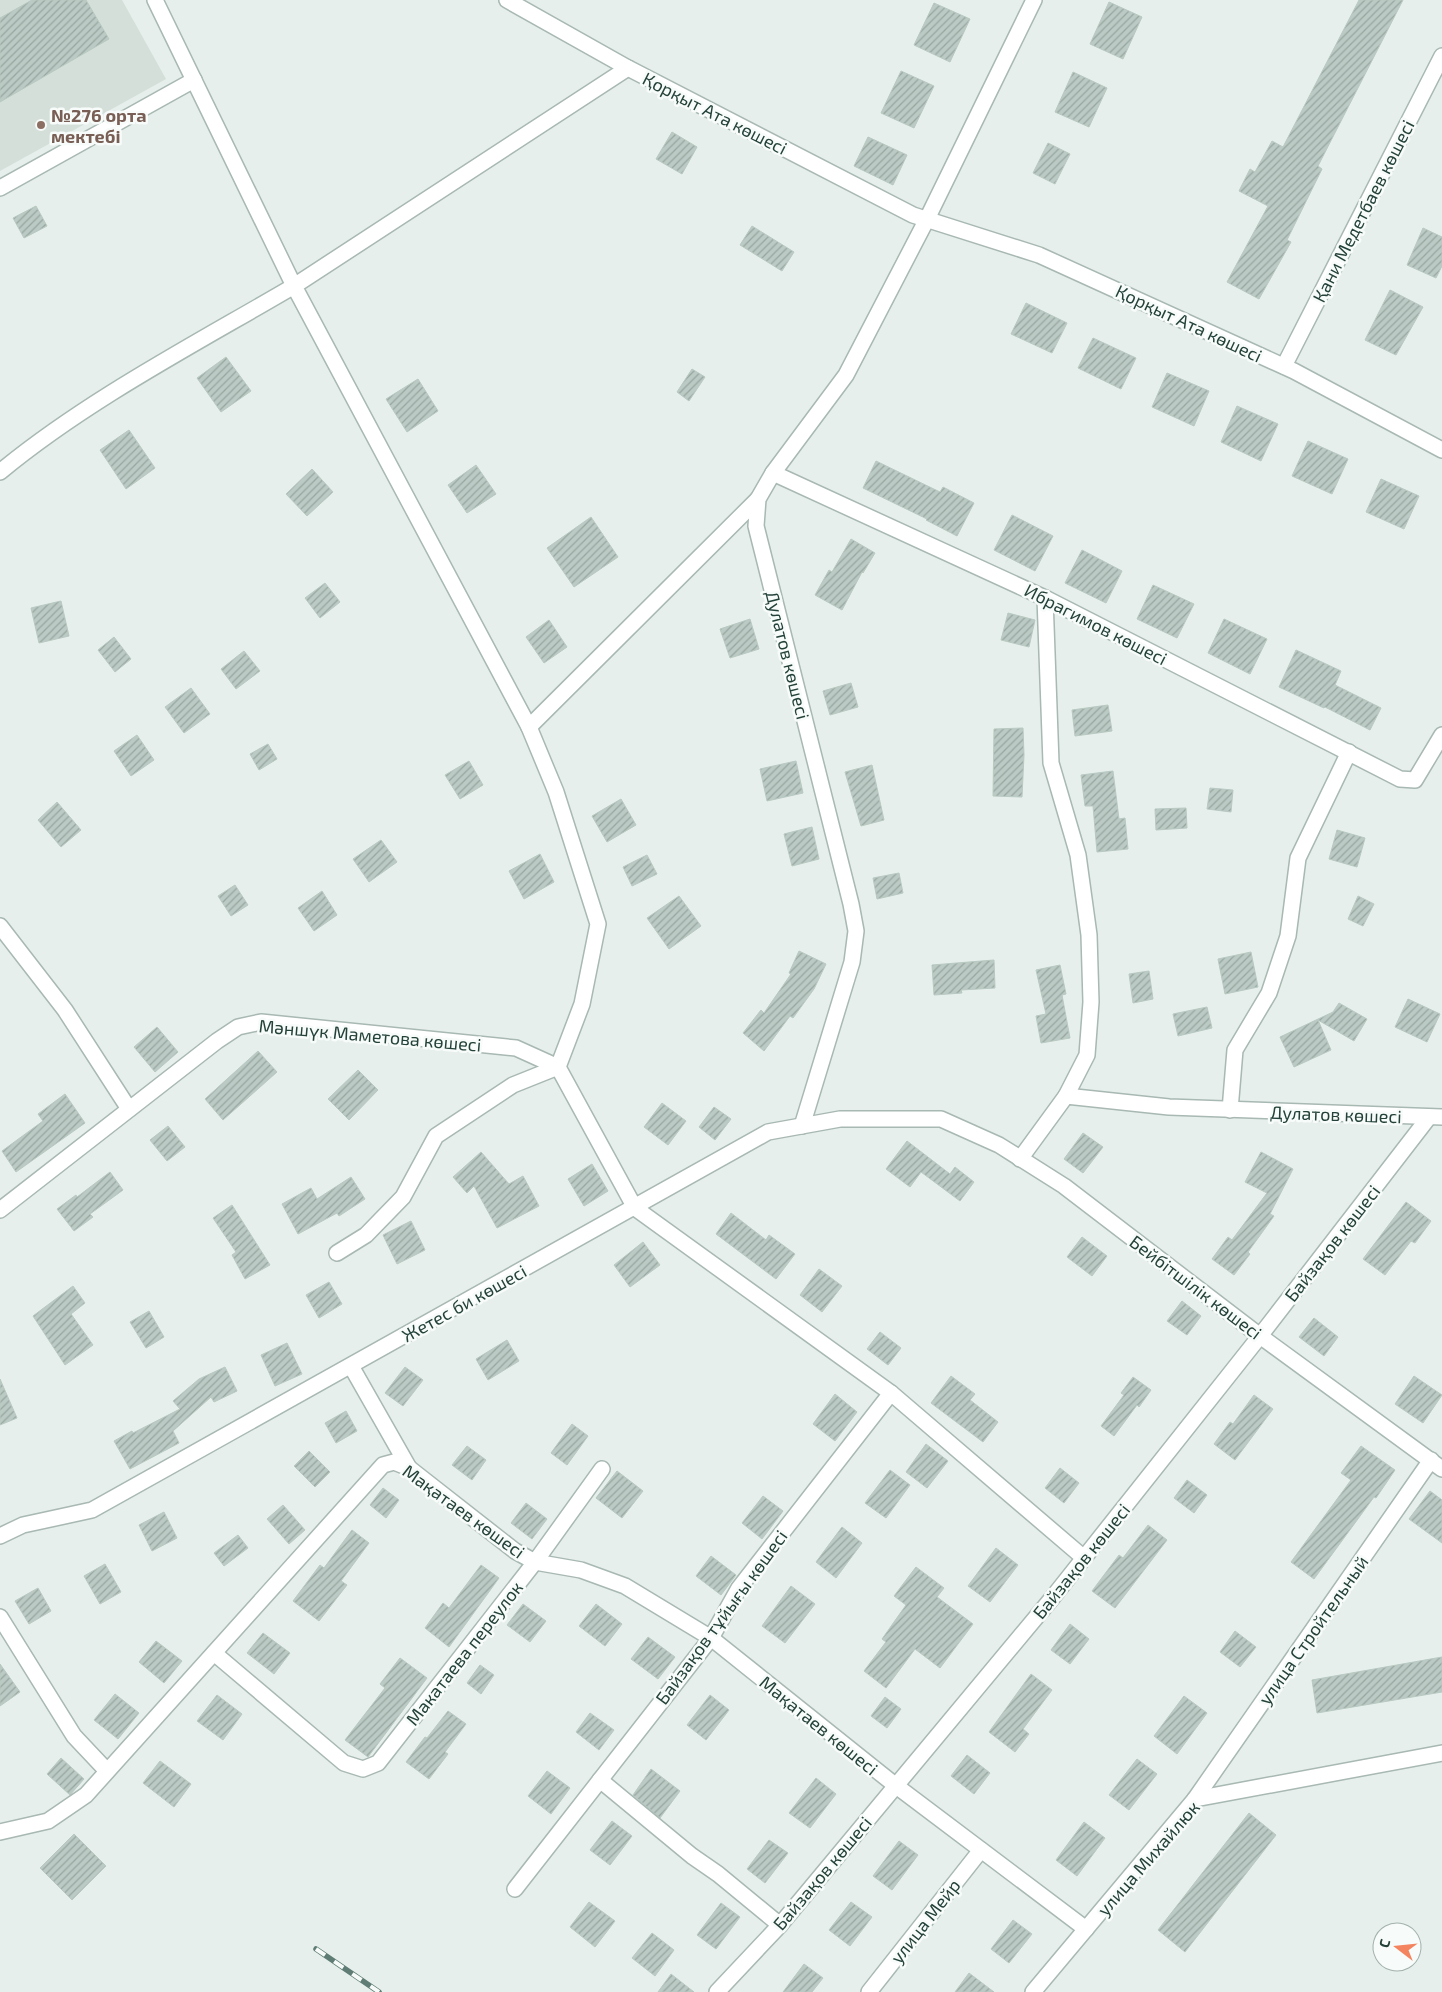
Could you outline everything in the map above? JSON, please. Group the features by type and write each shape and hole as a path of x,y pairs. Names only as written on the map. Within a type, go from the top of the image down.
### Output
{"street":[{"path":"155,0 294,286 529,727 556,792 598,924 582,1004 558,1068 513,1085 436,1136 403,1197 366,1235 337,1253"},
{"name":"Қорқыт Ата көшесі","path":"507,0 628,68 913,215 1039,255 1284,366 1442,450"},
{"path":"927,219 1034,0"},
{"name":"Қани Медетбаев көшесі","path":"1284,366 1442,56"},
{"path":"0,472 20,455 111,394 294,286 628,68"},
{"path":"0,188 194,80"},
{"name":"Дулатов көшесі","path":"802,1126 852,962 856,931 756,526 758,499 773,473 846,375 927,219"},
{"name":"Ибрагимов көшесі","path":"773,473 1045,598 1400,779 1415,780 1442,735"},
{"path":"529,727 758,499"},
{"path":"1020,1159 1066,1096 1087,1055 1091,1002 1088,935 1078,856 1051,763 1045,598"},
{"path":"1230,1110 1235,1050 1269,993 1288,936 1298,858 1349,752"},
{"path":"0,926 65,1010 129,1109"},
{"name":"Мәншүк Маметова көшесі","path":"0,1210 238,1027 261,1022 516,1048 558,1068"},
{"path":"558,1068 573,1092 635,1208 891,1393 1084,1558"},
{"name":"Дулатов көшесі","path":"1066,1096 1169,1107 1435,1117"},
{"name":"Байзақов көшесі","path":"717,1992 780,1925 1084,1558 1435,1117"},
{"name":"Жетес би көшесі","path":"0,1536 23,1525 92,1510 768,1132 840,1119 941,1119"},
{"name":"Бейбітшілік көшесі","path":"941,1119 999,1146 1064,1186 1260,1336 1436,1465"},
{"path":"351,1366 409,1468"},
{"name":"Байзақов тұйығы көшесі","path":"515,1889 711,1638 739,1588 891,1393"},
{"name":"Мақатаев көшесі","path":"0,1832 48,1821 86,1794 383,1465 394,1462 409,1468 515,1551 535,1562 581,1570 625,1586 711,1638 895,1785 1086,1928"},
{"name":"улица Стройтельный","path":"1195,1799 1436,1465"},
{"name":"Макатаева переулок","path":"214,1653 344,1763 363,1769 378,1763 535,1562 602,1469"},
{"path":"0,1617 74,1736 107,1771"},
{"name":"улица Михайлюк","path":"1033,1992 1195,1799 1442,1753"},
{"path":"600,1780 780,1925"},
{"name":"улица Мейр","path":"869,1992 981,1850"}],"shaded area":[{"name":"№276 орта мектебі","path":"0,0 122,0 166,79 0,171"}],"building":[{"name":"№276 орта мектебі","path":"32,0 86,0 109,39 0,102 0,18"},
{"path":"1359,0 1403,0 1318,166 1322,169 1287,240 1291,242 1259,299 1227,282 1268,206 1239,191 1250,169 1255,172 1272,141 1283,147"},
{"path":"1109,2 1142,17 1123,59 1090,44"},
{"path":"934,3 970,19 950,62 914,45"},
{"path":"901,71 934,86 914,128 881,113"},
{"path":"1073,72 1107,88 1089,127 1055,112"},
{"path":"672,132 697,147 682,174 656,159"},
{"path":"868,137 907,155 893,185 854,166"},
{"path":"1048,143 1070,154 1055,184 1033,173"},
{"path":"36,206 47,226 24,238 13,218"},
{"path":"752,226 794,252 782,271 740,245"},
{"path":"1423,228 1442,237 1442,266 1436,278 1407,265"},
{"path":"1390,290 1423,307 1396,355 1365,340"},
{"path":"1026,303 1067,323 1052,353 1011,334"},
{"path":"1093,338 1136,358 1121,389 1078,368"},
{"path":"226,357 251,391 221,412 197,378"},
{"path":"692,369 705,377 689,401 677,392"},
{"path":"1167,373 1209,391 1194,426 1152,407"},
{"path":"418,379 438,411 407,432 386,399"},
{"path":"1237,406 1278,424 1261,461 1221,442"},
{"path":"129,430 155,468 126,489 100,450"},
{"path":"1308,441 1348,459 1332,494 1292,476"},
{"path":"876,461 940,492 943,487 974,503 957,536 863,488"},
{"path":"476,465 496,494 467,513 448,485"},
{"path":"312,469 333,492 307,516 286,494"},
{"path":"1381,479 1419,496 1404,529 1366,512"},
{"path":"1012,515 1053,536 1035,571 994,550"},
{"path":"591,517 618,557 574,587 547,548"},
{"path":"851,539 875,553 862,572 842,610 815,595 829,570 832,572"},
{"path":"1082,550 1122,571 1106,603 1065,583"},
{"path":"325,583 340,602 320,618 305,598"},
{"path":"1153,585 1194,604 1177,638 1137,619"},
{"path":"61,601 69,636 39,643 31,608"},
{"path":"1008,613 1035,620 1029,647 1001,640"},
{"path":"750,619 759,649 730,658 720,629"},
{"path":"1224,619 1267,639 1250,674 1208,653"},
{"path":"549,620 567,647 544,663 526,637"},
{"path":"114,637 131,659 115,672 98,650"},
{"path":"1296,650 1341,671 1335,685 1381,708 1370,730 1325,707 1279,687"},
{"path":"244,651 260,671 236,689 221,669"},
{"path":"851,683 858,707 830,715 823,691"},
{"path":"191,688 210,714 184,733 165,707"},
{"path":"1108,705 1112,731 1075,736 1072,710"},
{"path":"1023,728 1022,797 993,796 994,729"},
{"path":"137,735 154,760 131,776 114,751"},
{"path":"268,744 277,759 259,770 250,754"},
{"path":"469,761 483,785 460,799 445,775"},
{"path":"796,761 803,793 767,801 760,769"},
{"path":"872,765 884,820 861,826 845,772"},
{"path":"1113,771 1119,819 1125,818 1128,849 1097,852 1093,806 1085,806 1081,775"},
{"path":"1210,788 1233,790 1231,812 1207,809"},
{"path":"621,799 636,825 607,842 592,816"},
{"path":"57,802 81,830 61,847 38,820"},
{"path":"1186,808 1187,828 1156,830 1155,809"},
{"path":"812,827 819,859 792,866 784,834"},
{"path":"1337,830 1365,838 1357,867 1329,859"},
{"path":"381,840 397,862 369,882 353,859"},
{"path":"540,854 554,882 524,899 509,871"},
{"path":"647,855 657,874 632,886 623,867"},
{"path":"899,873 903,893 877,899 873,878"},
{"path":"235,885 248,905 231,916 218,896"},
{"path":"322,891 337,915 314,931 298,908"},
{"path":"679,896 701,926 669,949 647,918"},
{"path":"1358,896 1374,904 1363,926 1348,919"},
{"path":"799,951 826,964 814,989 793,1018 790,1016 764,1051 743,1033 761,1010 764,1013 791,974 789,973"},
{"path":"1251,952 1258,987 1225,994 1218,959"},
{"path":"994,960 995,988 961,990 962,993 934,995 932,965"},
{"path":"1060,965 1066,994 1062,995 1070,1038 1041,1043 1036,1016 1046,1014 1036,970"},
{"path":"1149,971 1153,999 1133,1003 1129,974"},
{"path":"1408,999 1440,1014 1427,1042 1395,1027"},
{"path":"1339,1003 1367,1019 1354,1041 1318,1020 1331,1050 1294,1067 1280,1037 1333,1012"},
{"path":"1207,1007 1212,1028 1178,1036 1173,1014"},
{"path":"157,1027 178,1052 155,1072 134,1047"},
{"path":"258,1051 277,1072 223,1120 205,1099"},
{"path":"358,1070 378,1090 349,1120 328,1099"},
{"path":"65,1094 85,1123 16,1172 2,1151 43,1121 38,1114"},
{"path":"662,1103 686,1121 668,1145 644,1127"},
{"path":"714,1107 731,1119 715,1140 699,1127"},
{"path":"168,1126 185,1147 167,1161 150,1140"},
{"path":"1083,1133 1103,1147 1083,1173 1064,1159"},
{"path":"907,1141 950,1174 955,1167 974,1182 960,1201 921,1172 910,1187 886,1169"},
{"path":"481,1152 509,1184 523,1176 539,1206 497,1228 474,1186 467,1193 453,1177"},
{"path":"1261,1152 1293,1169 1270,1214 1274,1216 1234,1275 1212,1259 1228,1237 1232,1240 1267,1193 1245,1182"},
{"path":"592,1164 608,1191 584,1206 568,1179"},
{"path":"110,1172 123,1190 90,1214 93,1217 74,1231 57,1209 76,1195 77,1197"},
{"path":"351,1177 365,1199 339,1216 337,1213 298,1234 282,1204 311,1188 317,1199"},
{"path":"1406,1202 1431,1221 1415,1243 1411,1241 1385,1275 1363,1259"},
{"path":"232,1205 270,1265 245,1279 232,1255 236,1252 213,1218"},
{"path":"731,1213 766,1240 769,1235 795,1254 776,1279 716,1234"},
{"path":"411,1221 425,1250 397,1264 383,1235"},
{"path":"1082,1237 1107,1256 1092,1276 1067,1257"},
{"path":"643,1242 660,1265 630,1287 614,1265"},
{"path":"819,1269 842,1286 822,1312 800,1295"},
{"path":"329,1282 342,1304 319,1318 306,1295"},
{"path":"73,1286 85,1303 71,1314 93,1345 65,1365 33,1316"},
{"path":"1182,1301 1201,1316 1187,1335 1167,1321"},
{"path":"149,1311 164,1337 146,1348 130,1322"},
{"path":"1314,1318 1338,1337 1324,1356 1299,1337"},
{"path":"880,1332 901,1348 888,1365 867,1349"},
{"path":"507,1340 519,1361 488,1380 476,1359"},
{"path":"287,1343 302,1374 275,1386 261,1355"},
{"path":"225,1367 237,1391 214,1402 211,1397 173,1431 179,1443 130,1469 114,1441 180,1409 173,1401 199,1379"},
{"path":"405,1367 423,1380 403,1406 385,1393"},
{"path":"951,1376 975,1394 970,1400 998,1422 983,1442 931,1403"},
{"path":"1414,1376 1442,1395 1423,1423 1395,1404"},
{"path":"1133,1377 1151,1390 1139,1407 1137,1405 1114,1436 1101,1426 1124,1395 1121,1393"},
{"path":"0,1379 17,1418 0,1425"},
{"path":"835,1394 857,1412 835,1441 813,1424"},
{"path":"1254,1395 1273,1409 1235,1460 1214,1444 1230,1422 1233,1424"},
{"path":"346,1411 357,1431 336,1443 325,1423"},
{"path":"572,1424 588,1436 567,1465 551,1453"},
{"path":"926,1444 948,1461 927,1488 906,1472"},
{"path":"467,1446 486,1460 472,1480 452,1465"},
{"path":"1361,1446 1395,1470 1314,1579 1291,1562 1351,1480 1341,1473"},
{"path":"309,1451 330,1472 315,1487 294,1466"},
{"path":"1060,1468 1079,1483 1064,1503 1045,1488"},
{"path":"890,1470 910,1485 886,1518 865,1503"},
{"path":"617,1471 643,1491 622,1518 596,1498"},
{"path":"1187,1480 1207,1495 1194,1513 1174,1498"},
{"path":"383,1488 399,1500 386,1518 370,1505"},
{"path":"1430,1491 1442,1500 1442,1543 1409,1519"},
{"path":"763,1496 783,1511 762,1539 742,1523"},
{"path":"526,1503 547,1519 532,1539 511,1523"},
{"path":"283,1505 305,1530 289,1544 267,1519"},
{"path":"164,1512 177,1538 152,1551 139,1525"},
{"path":"1148,1525 1167,1540 1115,1608 1092,1591 1119,1555 1123,1558"},
{"path":"842,1527 862,1543 836,1578 816,1562"},
{"path":"352,1530 369,1543 341,1581 347,1585 319,1621 293,1601 320,1565 324,1568"},
{"path":"238,1535 248,1548 224,1566 214,1553"},
{"path":"996,1548 1018,1565 990,1602 968,1586"},
{"path":"711,1556 736,1575 721,1595 696,1576"},
{"path":"105,1564 121,1592 100,1604 84,1576"},
{"path":"481,1565 499,1578 449,1647 425,1628 443,1603 449,1608"},
{"path":"916,1567 944,1588 937,1597 973,1624 940,1668 915,1649 886,1688 864,1671 886,1642 882,1639 906,1605 894,1596"},
{"path":"791,1586 815,1604 785,1643 762,1626"},
{"path":"38,1588 51,1611 29,1624 15,1601"},
{"path":"523,1604 546,1621 530,1642 507,1625"},
{"path":"596,1604 622,1624 605,1646 579,1626"},
{"path":"1070,1624 1089,1639 1070,1664 1051,1650"},
{"path":"1235,1631 1256,1647 1240,1667 1220,1652"},
{"path":"263,1633 290,1653 274,1674 247,1653"},
{"path":"648,1637 675,1657 658,1679 631,1659"},
{"path":"156,1641 182,1661 164,1683 139,1662"},
{"path":"1442,1657 1442,1692 1317,1713 1312,1680"},
{"path":"400,1658 427,1678 368,1757 345,1740 385,1688 380,1684"},
{"path":"0,1664 20,1692 0,1706"},
{"path":"480,1665 494,1675 481,1694 467,1683"},
{"path":"1031,1674 1052,1690 1023,1729 1029,1734 1015,1752 989,1732"},
{"path":"115,1694 139,1713 118,1739 94,1720"},
{"path":"217,1695 242,1714 223,1740 197,1721"},
{"path":"710,1695 729,1710 706,1740 687,1725"},
{"path":"1184,1696 1207,1713 1177,1754 1154,1736"},
{"path":"885,1697 901,1709 887,1728 871,1716"},
{"path":"448,1711 466,1724 445,1752 448,1754 429,1779 406,1762"},
{"path":"590,1713 614,1730 599,1750 576,1732"},
{"path":"967,1755 990,1773 974,1794 951,1776"},
{"path":"61,1758 84,1779 70,1795 47,1774"},
{"path":"1137,1759 1157,1774 1129,1810 1109,1795"},
{"path":"160,1761 191,1784 174,1807 143,1783"},
{"path":"651,1769 680,1791 660,1818 633,1795"},
{"path":"547,1771 570,1788 551,1814 528,1796"},
{"path":"816,1778 836,1794 810,1828 789,1813"},
{"path":"1249,1813 1276,1835 1185,1952 1158,1930"},
{"path":"612,1821 632,1836 610,1865 590,1850"},
{"path":"1084,1822 1105,1838 1077,1876 1056,1860"},
{"path":"74,1834 106,1866 72,1900 40,1868"},
{"path":"769,1840 788,1853 765,1883 747,1869"},
{"path":"899,1841 918,1855 892,1890 873,1876"},
{"path":"589,1902 615,1921 595,1947 570,1927"},
{"path":"851,1902 872,1917 850,1946 829,1930"},
{"path":"721,1903 740,1917 716,1949 697,1935"},
{"path":"1013,1920 1032,1934 1009,1963 991,1949"},
{"path":"652,1933 674,1950 655,1976 632,1958"},
{"path":"804,1964 823,1978 812,1992 783,1992"},
{"path":"969,1973 994,1992 955,1992"},
{"path":"671,1974 694,1992 658,1992"}],"railway":[{"path":"316,1949 379,1992"}],"place":[{"name":"№276 орта мектебі","path":"41,125"}]}
